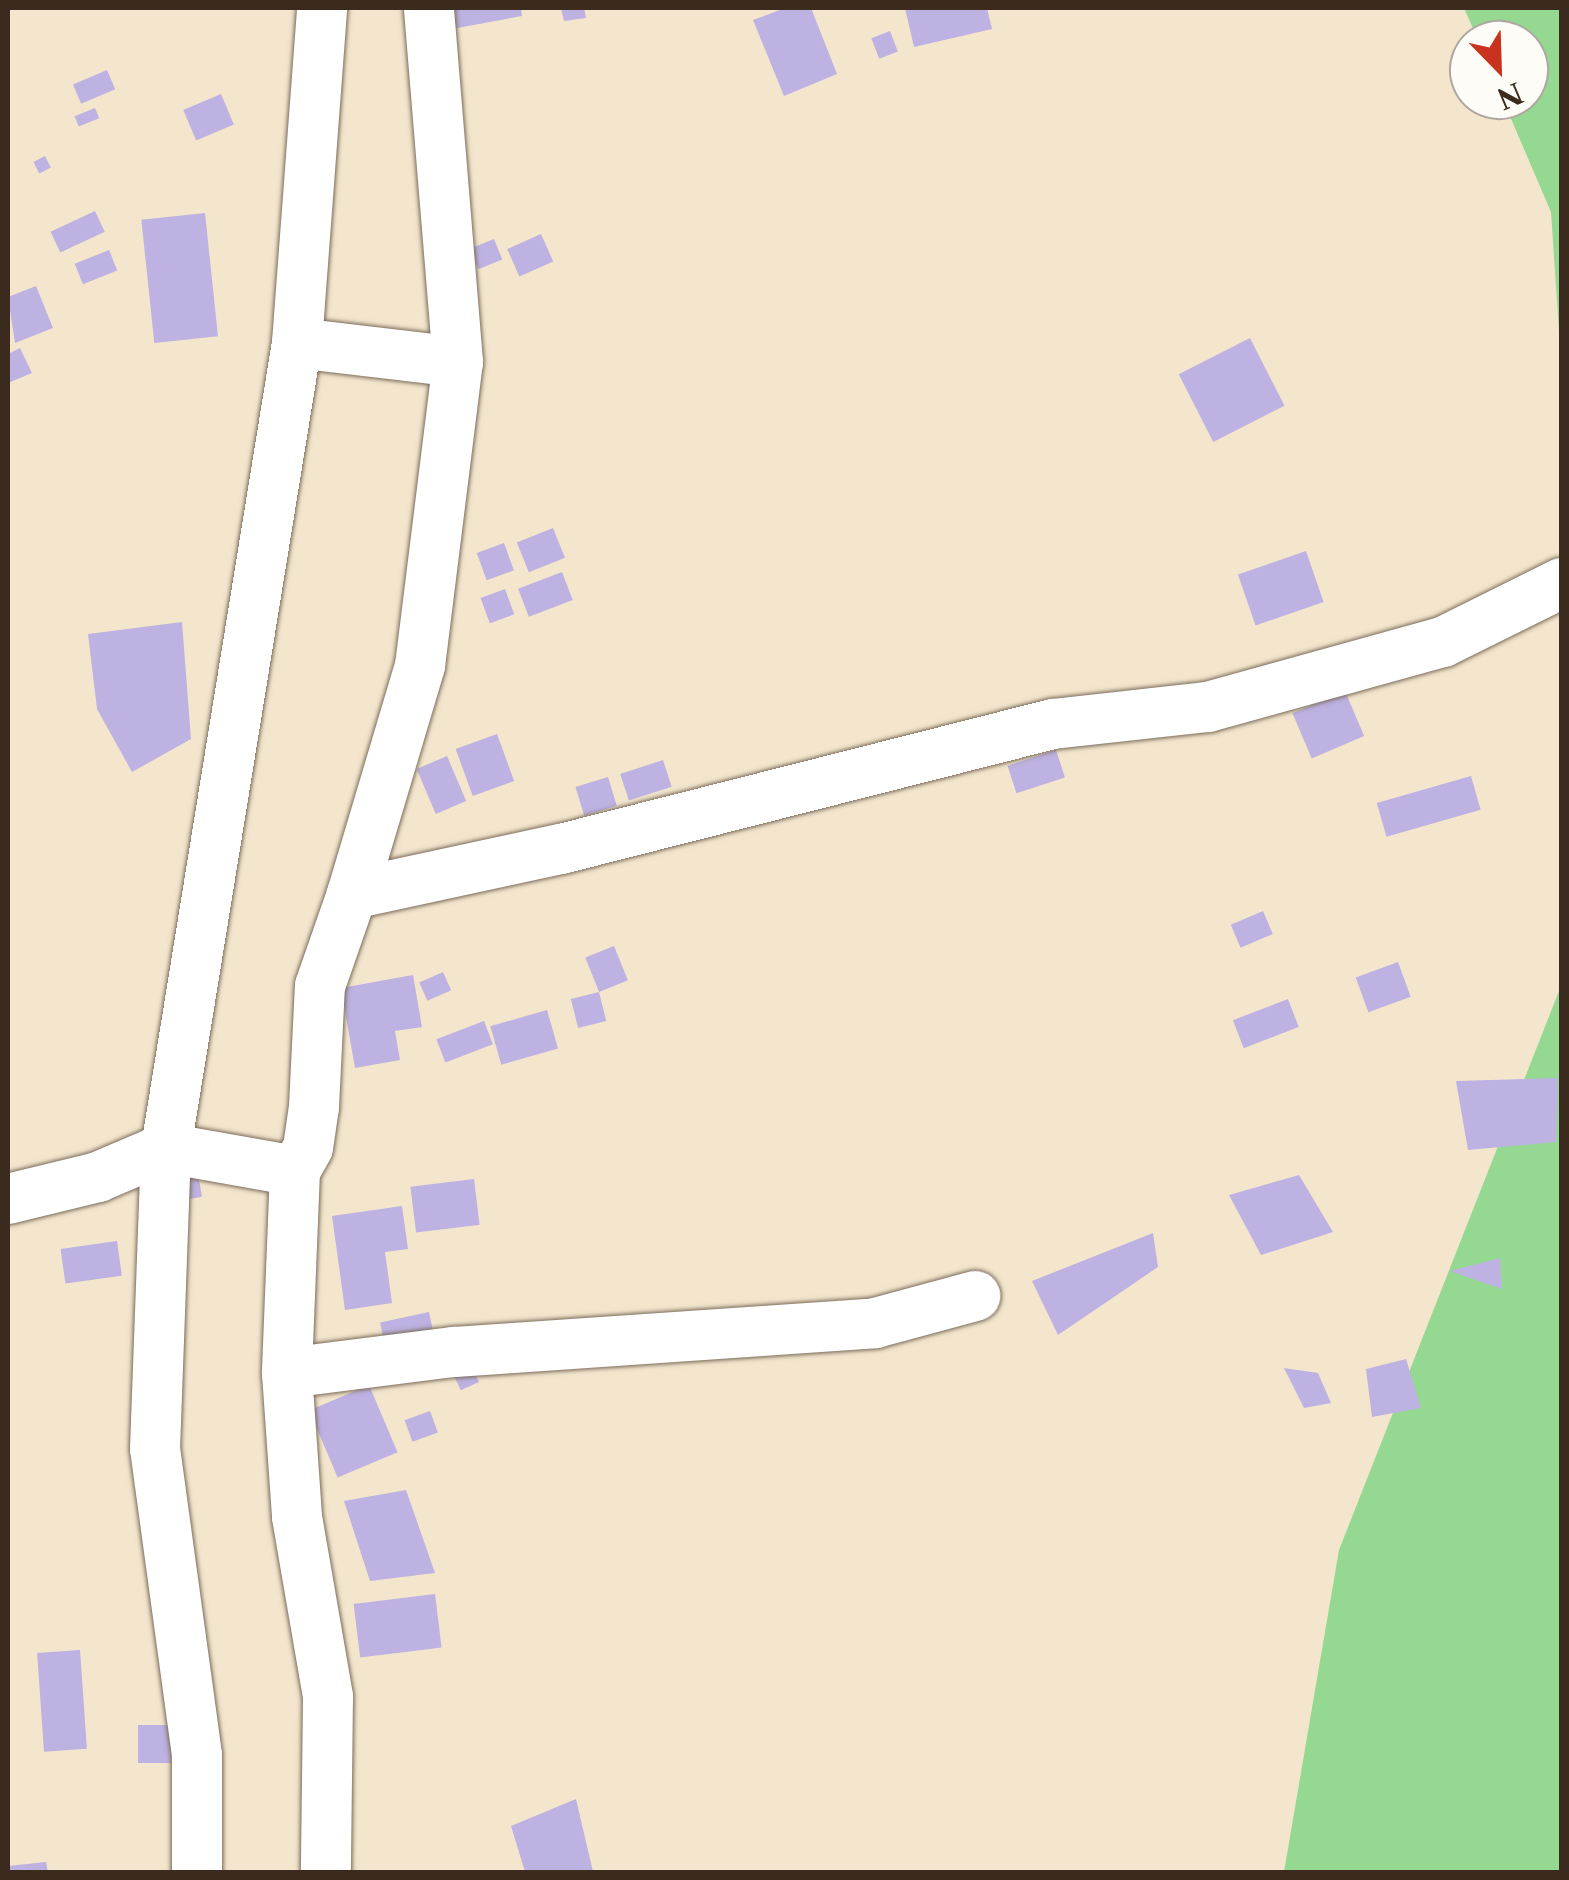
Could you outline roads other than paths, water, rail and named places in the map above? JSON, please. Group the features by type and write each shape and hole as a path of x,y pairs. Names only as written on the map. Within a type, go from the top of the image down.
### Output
{"street":[{"path":"197,1872 197,1755 155,1448 172,1147 310,344 322,8"},
{"path":"326,1872 328,1697 297,1517 287,1373 288,1171 308,1148 320,986 352,894 420,666 441,360 429,8"},
{"path":"310,344 441,360"},
{"path":"352,894 561,848 1053,724 1208,707 1443,642 1562,583"},
{"path":"8,1199 98,1177 172,1147 288,1171"},
{"path":"287,1373 454,1352 874,1323 975,1296"}]}
